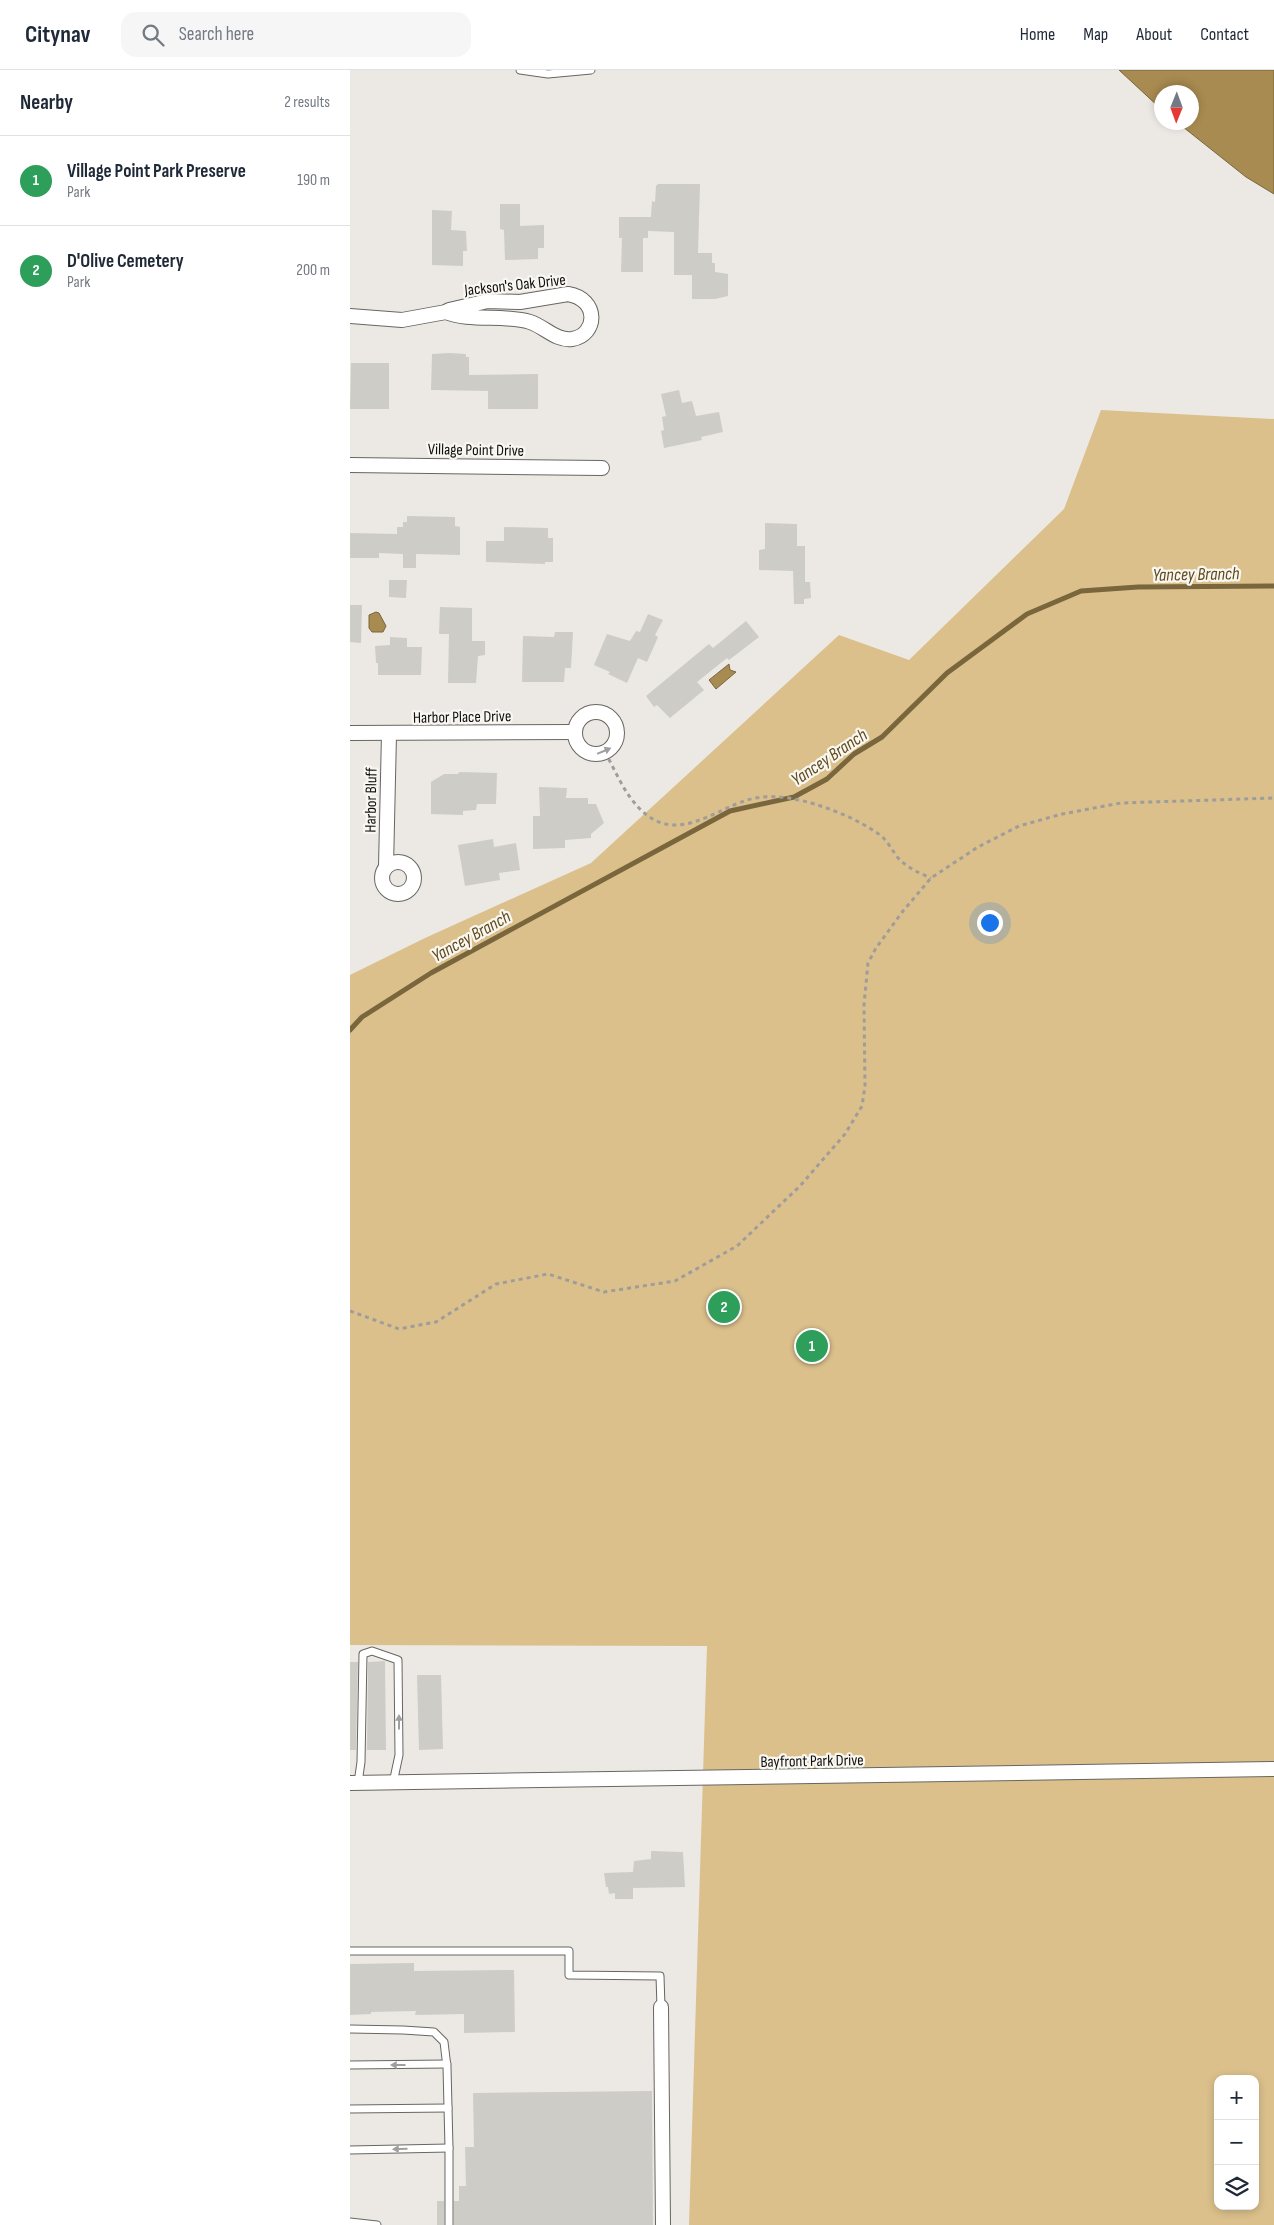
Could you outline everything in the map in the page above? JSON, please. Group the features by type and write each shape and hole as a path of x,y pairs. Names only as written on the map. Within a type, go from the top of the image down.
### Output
{"street":[{"name":"Jackson's Oak Drive","path":"350,316 402,320 446,312 488,301 520,302 568,294 585,299 590,308 591,317 589,328 584,335 572,339 560,339 531,322 446,312"},
{"name":"Village Point Drive","path":"350,465 602,468"},
{"path":"592,712 598,712 610,717 617,729 616,742 605,752 591,754 579,746 575,732 580,719 592,712"},
{"name":"Harbor Place Drive","path":"350,733 575,732"},
{"name":"Harbor Bluff","path":"386,867 389,734"},
{"name":"Bayfront Park Drive","path":"354,1783 1274,1769"},
{"path":"661,2008 663,2225"}],"lane":[{"path":"520,70 548,74 591,70"},
{"path":"354,1783 361,1762 363,1654 372,1651 398,1660 399,1755 393,1783"},
{"path":"350,1950 569,1952 569,1975 660,1976 661,2008"},
{"path":"350,2030 434,2032 444,2042 447,2064 449,2225"},
{"path":"350,2065 447,2064"},
{"path":"350,2109 448,2108"},
{"path":"350,2150 449,2148"},
{"path":"350,2222 376,2225"}],"path":[{"path":"605,752 631,799 643,812 654,819 679,826 692,823 747,800 763,797 794,798 842,814 863,824 881,836 900,860 915,872 931,878"},
{"path":"350,1311 399,1329 436,1322 496,1284 548,1274 604,1292 675,1281 737,1246 800,1186 845,1134 862,1106 865,1086 864,1005 868,963 876,948 903,911 931,878 978,847 1019,826 1062,814 1121,803 1274,798"}],"shaded area":[{"path":"1119,70 1274,70 1274,194 1246,177 1187,130 1199,130 1199,85 1154,85 1154,102"},
{"path":"1101,410 1274,419 1274,2225 689,2225 707,1646 350,1645 350,975 425,938 591,863 839,635 909,660 1064,509"},
{"path":"376,612 379,613 386,626 383,632 372,632 369,628 369,615"},
{"path":"729,664 730,670 736,672 716,689 709,680"}],"building":[{"path":"658,184 700,184 698,253 712,253 712,263 715,263 715,272 728,274 728,296 715,299 692,299 692,275 674,275 674,232 648,231 648,238 643,238 643,272 621,272 622,238 619,238 619,217 651,217 652,201 655,202 656,186"},
{"path":"500,204 520,204 520,226 544,225 544,248 538,248 538,259 505,260 504,230 500,229"},
{"path":"432,210 452,211 451,230 466,231 467,251 463,251 463,266 432,265"},
{"path":"432,354 466,354 466,357 469,357 469,375 538,374 538,409 488,409 488,391 431,390"},
{"path":"351,363 389,363 389,409 350,409"},
{"path":"679,390 682,403 692,401 696,416 719,412 723,432 701,437 702,440 664,448 661,431 664,430 662,417 666,416 661,394"},
{"path":"407,516 455,517 455,526 460,527 460,555 416,554 416,568 403,568 403,554 379,553 379,558 350,558 350,533 397,534 397,527 403,527 403,522 407,522"},
{"path":"765,523 797,524 797,546 805,546 805,582 810,582 811,598 804,599 804,604 794,604 793,571 759,570 759,550 765,549"},
{"path":"504,527 548,528 548,538 553,538 553,562 545,562 545,564 486,562 486,541 504,541"},
{"path":"389,580 407,580 406,598 389,597"},
{"path":"350,605 362,605 361,643 350,642"},
{"path":"440,607 472,608 472,641 485,641 485,655 478,656 476,683 448,683 449,634 439,634"},
{"path":"648,614 663,620 655,635 658,637 647,662 638,658 627,683 608,674 610,672 594,665 607,634 630,641 636,631 640,632"},
{"path":"746,621 759,637 729,660 727,658 697,682 704,690 670,718 657,705 654,707 646,696 709,644 713,648"},
{"path":"555,632 573,632 571,668 565,668 564,682 522,682 523,636 554,637"},
{"path":"390,637 407,638 407,647 422,647 421,675 378,675 375,646 390,645"},
{"path":"459,772 497,773 496,804 477,804 476,810 463,811 463,815 431,814 431,782 444,774 458,774"},
{"path":"539,787 567,788 566,798 588,798 588,804 596,804 604,823 591,834 591,838 565,840 565,848 533,849 533,816 540,816"},
{"path":"493,839 494,847 516,843 520,870 499,873 500,880 465,886 458,845"},
{"path":"385,1661 386,1750 367,1750 368,1662"},
{"path":"350,1662 358,1662 356,1750 350,1750"},
{"path":"417,1675 441,1675 443,1749 419,1750"},
{"path":"651,1851 683,1852 685,1887 633,1888 633,1899 615,1899 615,1893 609,1894 604,1873 633,1872 634,1861 651,1859"},
{"path":"414,1963 414,1971 514,1970 515,2032 464,2033 464,2014 415,2015 416,2011 371,2012 371,2014 350,2015 350,1964"},
{"path":"652,2091 653,2225 454,2225 454,2201 459,2201 459,2186 466,2186 465,2147 474,2147 473,2093"},
{"path":"437,2201 444,2201 444,2225 437,2225"}],"waterway":[{"name":"Yancey Branch","path":"350,1030 362,1017 431,973 730,811 794,797 827,779 854,754 882,737 947,673 1027,614 1081,591 1138,587 1274,586"}],"place":[{"name":"D'Olive Cemetery","path":"724,1307"},
{"name":"Village Point Park Preserve","path":"812,1346"}]}
